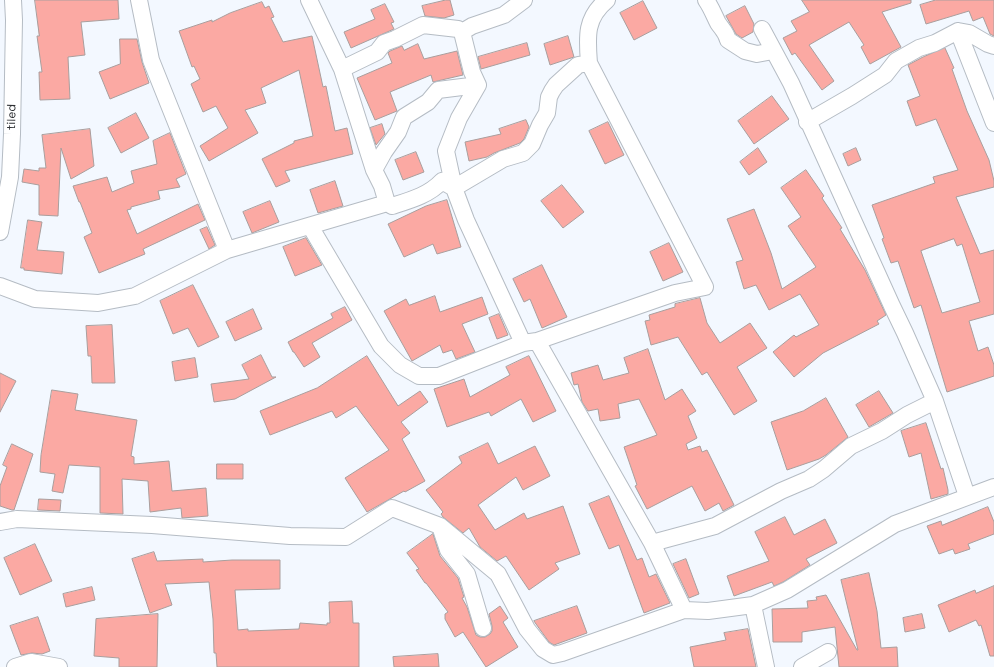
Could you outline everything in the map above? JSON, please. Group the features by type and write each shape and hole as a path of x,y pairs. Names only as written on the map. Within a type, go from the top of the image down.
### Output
{"street":[{"name":"tiled","path":"0,232 10,177 6,133 14,28 13,0"},
{"path":"139,0 152,60 227,250"},
{"path":"309,0 342,69 374,170 382,186 387,203 392,206 416,199 436,187 442,181 454,188"},
{"path":"462,32 472,26 504,15 524,0"},
{"path":"310,226 381,346 400,364 419,376 439,376 530,342 675,293 705,287 589,63 587,36 595,14 607,0"},
{"path":"706,0 713,10 718,23 727,33 728,40 745,50 757,54 773,51"},
{"path":"342,69 377,52 384,43 423,25 458,29 462,32 472,72 478,85"},
{"path":"762,29 791,83 807,122 935,401 967,496"},
{"path":"807,122 852,96 885,74 896,61 919,48 935,43 958,31 969,33 994,46"},
{"path":"958,31 993,118"},
{"path":"454,188 503,158 523,153 532,144 547,113 549,97 556,85 578,65 589,63"},
{"path":"374,170 398,132 404,117 428,102 438,90 478,85"},
{"path":"478,85 459,118 446,151 454,188 466,220 530,342 652,543 684,610"},
{"path":"0,286 35,299 98,303 135,296 227,250 387,203"},
{"path":"652,543 715,526 781,491 809,479 824,469 851,446 882,431 935,401"},
{"path":"0,522 17,520 144,525 290,536 346,537 392,508 440,526 498,574 527,629 543,649 553,655 684,610 708,611 753,605 787,590 895,524 994,487"},
{"path":"440,526 448,550 467,574 483,628"},
{"path":"753,605 766,667"},
{"path":"802,667 828,652"},
{"path":"15,667 31,662 59,667"}],"building":[{"path":"35,0 118,0 119,19 81,22 85,55 68,57 70,99 40,100 39,72 42,72 37,36 39,36"},
{"path":"450,0 454,15 444,18 425,16 422,6"},
{"path":"802,0 911,0 911,3 882,12 901,47 870,64 861,47 864,45 849,22 809,45 834,81 822,90 795,53 792,55 783,38 797,31 791,21 809,12"},
{"path":"936,0 994,0 994,36 990,34 983,17 973,21 969,11 926,24 920,5"},
{"path":"643,1 657,28 634,40 620,13"},
{"path":"262,2 265,8 269,6 274,17 271,18 283,42 312,36 323,87 326,86 335,131 347,128 353,154 285,171 290,181 276,187 262,159 294,143 294,141 313,136 299,70 261,88 266,103 245,110 258,133 209,161 200,146 228,128 216,106 203,112 191,84 200,79 194,66 192,67 179,31 212,20 212,22 230,13"},
{"path":"385,4 394,22 391,23 394,29 351,48 344,32 375,19 371,10"},
{"path":"745,6 754,24 753,32 742,38 736,34 726,16"},
{"path":"568,36 574,57 550,65 544,44"},
{"path":"120,39 137,39 142,62 149,83 110,99 99,72 120,64"},
{"path":"527,43 530,55 481,69 478,57"},
{"path":"418,44 424,59 457,51 463,75 433,82 431,75 390,92 397,111 375,120 357,78 392,63 388,53 390,51 402,46 404,50"},
{"path":"945,48 954,68 952,69 967,111 989,160 994,181 994,187 956,197 980,254 994,250 994,314 969,321 978,351 988,347 994,365 994,376 947,392 921,305 914,308 898,261 891,263 872,205 935,183 933,177 958,170 936,119 916,126 907,101 920,96 908,65","holes":["954,239 957,246 962,244 980,302 942,313 921,251"]},
{"path":"772,96 789,119 754,144 738,121"},
{"path":"136,113 149,138 121,153 108,128"},
{"path":"526,120 529,127 524,139 520,143 487,157 469,161 465,142 501,134 499,129"},
{"path":"608,122 624,155 605,164 589,131"},
{"path":"382,124 385,134 376,145 370,128"},
{"path":"90,129 94,166 71,179 61,148 58,216 39,215 39,185 22,182 24,169 39,171 39,168 46,168 42,135"},
{"path":"170,133 186,174 176,179 180,187 158,191 160,199 131,207 131,209 127,210 137,234 198,204 205,220 143,249 145,254 99,273 84,237 92,233 73,186 107,177 112,192 134,183 131,171 157,164 153,141"},
{"path":"758,148 767,162 749,175 740,162"},
{"path":"856,148 861,160 848,166 843,154"},
{"path":"416,152 424,172 403,180 395,160"},
{"path":"806,170 824,196 822,198 842,228 840,229 865,270 886,315 877,321 879,324 823,353 794,377 773,352 794,335 796,337 819,325 800,294 769,310 756,285 744,289 736,262 743,260 727,219 754,209 771,253 782,289 816,267 788,226 801,217 781,188"},
{"path":"335,181 343,206 318,213 310,190"},
{"path":"562,185 584,212 563,228 541,201"},
{"path":"447,200 461,247 437,254 433,244 404,257 388,224 426,206"},
{"path":"270,201 279,222 252,233 243,212"},
{"path":"28,220 42,222 37,250 64,252 62,274 24,270 24,268 21,268"},
{"path":"207,227 215,245 209,249 200,230"},
{"path":"306,238 322,265 295,276 283,247"},
{"path":"669,243 683,272 663,281 650,252"},
{"path":"542,265 567,317 542,328 530,299 524,302 513,279"},
{"path":"193,285 219,337 198,347 188,328 173,334 160,301"},
{"path":"435,296 440,312 482,297 488,314 462,324 475,352 456,359 452,350 443,353 440,345 412,361 384,311 406,299 409,305"},
{"path":"700,298 707,323 720,343 750,323 767,348 737,367 757,401 734,415 707,372 702,375 678,337 651,345 645,321 650,320 649,315 675,307 675,304"},
{"path":"345,307 352,320 312,343 320,357 304,367 288,342 333,318 331,314"},
{"path":"253,309 262,329 235,341 226,322"},
{"path":"499,314 508,335 497,339 489,318"},
{"path":"112,325 115,383 92,383 91,356 88,356 86,326"},
{"path":"648,349 665,400 682,389 696,411 688,416 697,438 686,444 688,450 700,446 702,452 707,450 734,505 723,511 719,503 705,511 692,486 647,509 635,486 637,485 624,447 657,435 639,399 618,404 620,418 600,421 598,409 588,411 582,402 578,384 574,385 571,373 598,365 603,380 629,373 624,358"},
{"path":"261,355 272,377 276,377 235,399 214,402 211,384 249,379 242,365"},
{"path":"367,356 398,406 420,391 428,402 401,422 410,433 402,439 425,481 367,512 345,478 389,450 356,406 336,418 332,411 270,435 260,411 317,388"},
{"path":"529,356 556,411 533,422 521,399 491,416 489,412 447,427 434,389 464,379 470,397 510,375 506,367"},
{"path":"195,358 198,377 175,381 172,362"},
{"path":"0,373 16,381 0,412"},
{"path":"52,390 78,394 75,410 137,420 131,456 134,457 134,464 169,461 172,491 206,488 208,516 182,518 181,508 150,512 148,481 122,479 123,514 100,513 100,467 69,465 63,493 52,491 55,474 40,472 41,455"},
{"path":"879,391 893,413 869,427 856,405"},
{"path":"826,398 848,437 819,459 787,470 771,422 803,411"},
{"path":"926,423 941,469 943,468 948,490 948,494 931,499 921,453 909,457 901,431"},
{"path":"488,443 498,464 535,446 550,476 523,490 516,477 478,505 495,530 524,513 527,519 563,506 580,554 555,563 559,569 529,590 506,556 497,561 480,547 469,528 463,533 443,517 441,514 443,512 426,490 462,463 459,457"},
{"path":"12,444 33,454 14,510 0,506 0,486 7,467 3,465"},
{"path":"217,464 243,464 243,479 217,479"},
{"path":"609,496 637,560 642,558 649,577 656,574 670,603 644,613 619,545 609,549 589,504"},
{"path":"39,499 61,500 60,511 38,510"},
{"path":"988,507 994,522 994,534 968,544 970,549 955,554 953,549 939,554 927,526 941,521 942,525"},
{"path":"785,517 794,535 825,519 837,543 806,559 810,565 783,582 774,586 772,582 734,596 727,576 769,561 755,532"},
{"path":"433,534 440,556 458,578 464,597 462,598 467,607 476,635 485,637 490,634 492,631 492,626 489,614 500,606 508,618 503,622 518,647 486,667 463,632 455,637 445,619 445,614 448,612 425,583 416,570 419,569 407,553"},
{"path":"35,544 52,581 20,595 4,558"},
{"path":"154,552 157,561 203,559 203,562 232,560 280,560 280,589 235,590 238,630 299,629 300,623 327,625 327,623 330,623 329,602 352,601 353,623 359,623 359,667 217,667 216,653 214,653 213,619 209,582 165,584 172,605 150,613 132,559"},
{"path":"686,559 699,594 689,598 673,564"},
{"path":"869,573 877,611 881,648 897,647 898,667 839,667 835,627 802,632 802,642 773,642 772,609 808,608 807,601 817,600 816,597 826,595 858,650 841,580"},
{"path":"994,586 994,656 990,656 981,625 979,626 976,620 949,632 938,605 975,590 976,593"},
{"path":"92,587 95,600 66,607 63,594"},
{"path":"577,606 587,633 554,645 549,642 534,621"},
{"path":"158,614 157,667 119,667 119,658 94,656 96,619"},
{"path":"922,614 925,628 905,632 903,618"},
{"path":"38,617 50,651 42,654 32,653 21,655 10,626"},
{"path":"748,629 756,667 694,667 690,647 726,640 724,633"},
{"path":"438,654 439,667 394,667 393,657"}]}
